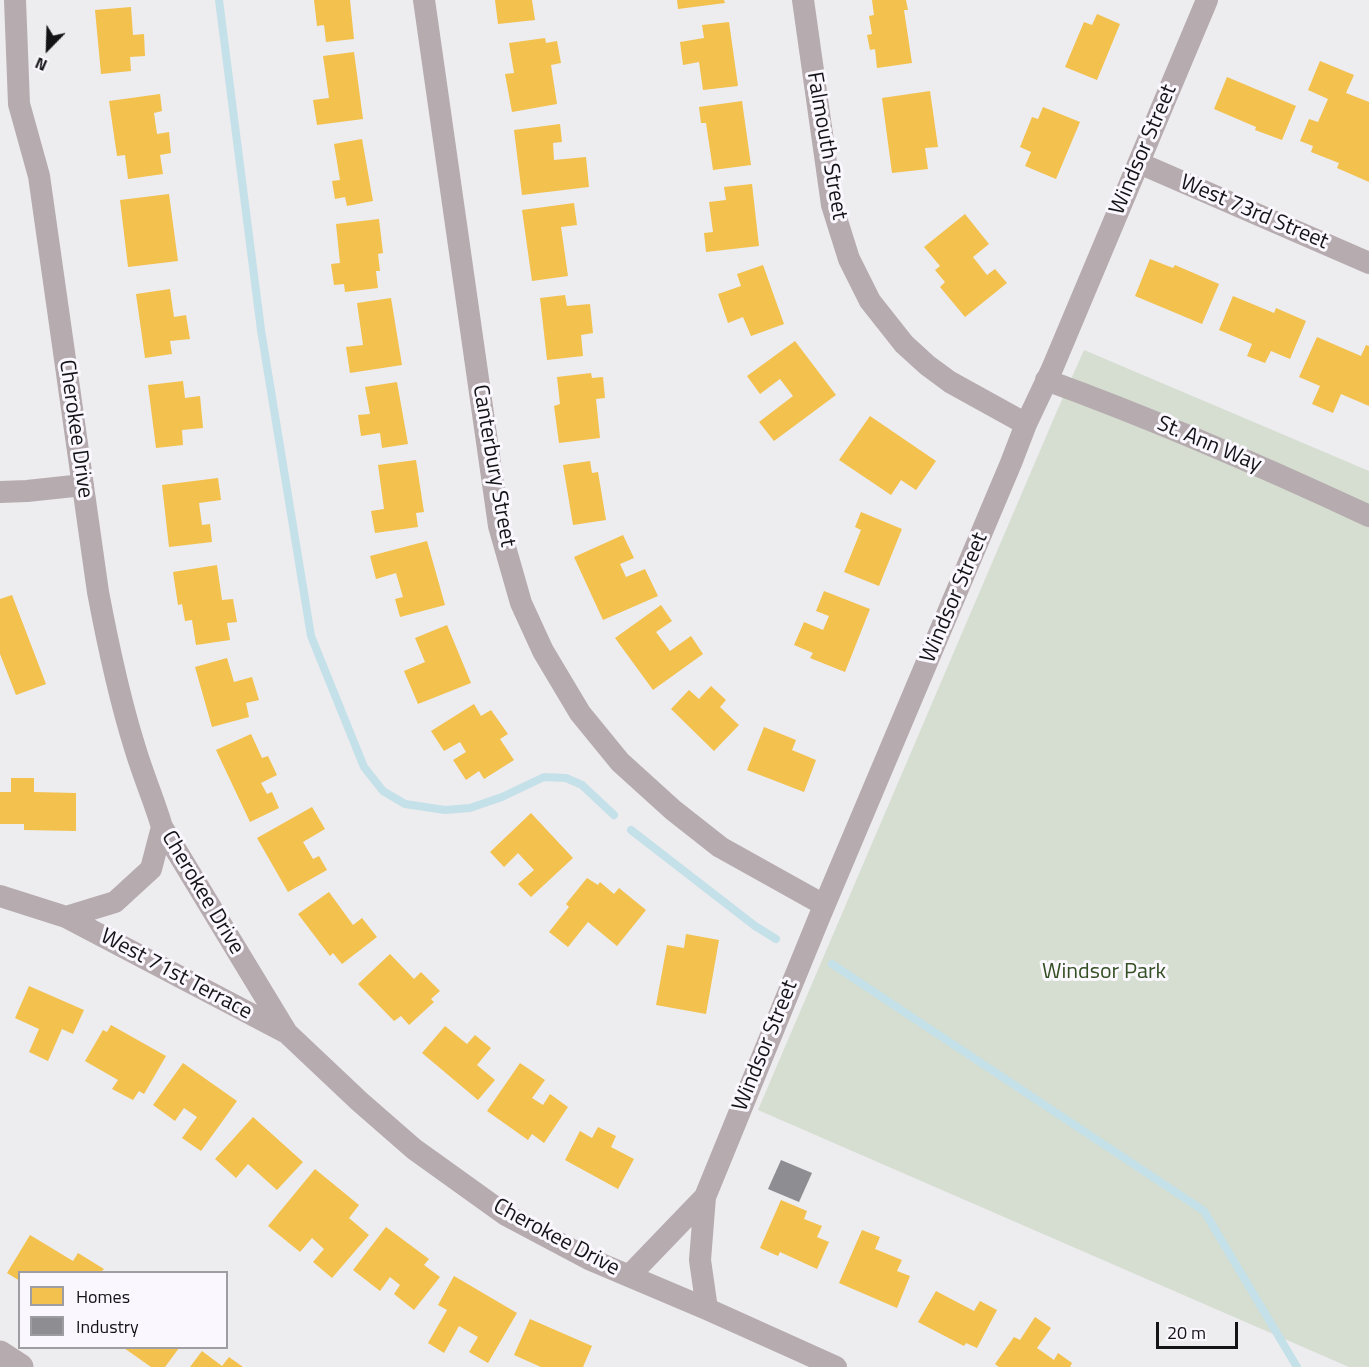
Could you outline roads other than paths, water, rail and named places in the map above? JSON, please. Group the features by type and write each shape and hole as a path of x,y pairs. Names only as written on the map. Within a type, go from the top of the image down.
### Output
{"street":[{"name":"Cherokee Drive","path":"15,0 10,103 39,176 98,592 108,644 135,749 162,826 287,1033 414,1149 497,1208 589,1259 836,1367"},
{"name":"Canterbury Street","path":"424,0 499,526 521,603 543,651 580,713 620,762 673,810 720,847 824,905"},
{"name":"Falmouth Street","path":"803,0 832,205 849,259 870,301 904,344 927,365 950,382 1026,424"},
{"name":"Windsor Street","path":"707,1309 700,1260 705,1197 824,905 1207,0"},
{"name":"West 73rd Street","path":"1139,163 1369,263"},
{"name":"St. Ann Way","path":"1046,380 1198,440 1369,516"},
{"path":"0,492 83,484"},
{"name":"West 71st Terrace","path":"66,917 115,902 151,869 162,826"},
{"name":"West 71st Terrace","path":"0,896 66,917 287,1033"},
{"name":"Windsor Street","path":"629,1276 705,1197"},
{"path":"0,1354 20,1367"}],"waterway":[{"path":"219,0 261,330 311,636 364,767 383,791 405,804 445,810 470,808 502,797 544,777 566,778 582,785 614,815"},
{"path":"631,830 755,926 776,939"},
{"path":"832,964 1204,1211 1297,1367"}],"park label":[{"name":"Windsor Park","path":"1104,973"}]}
